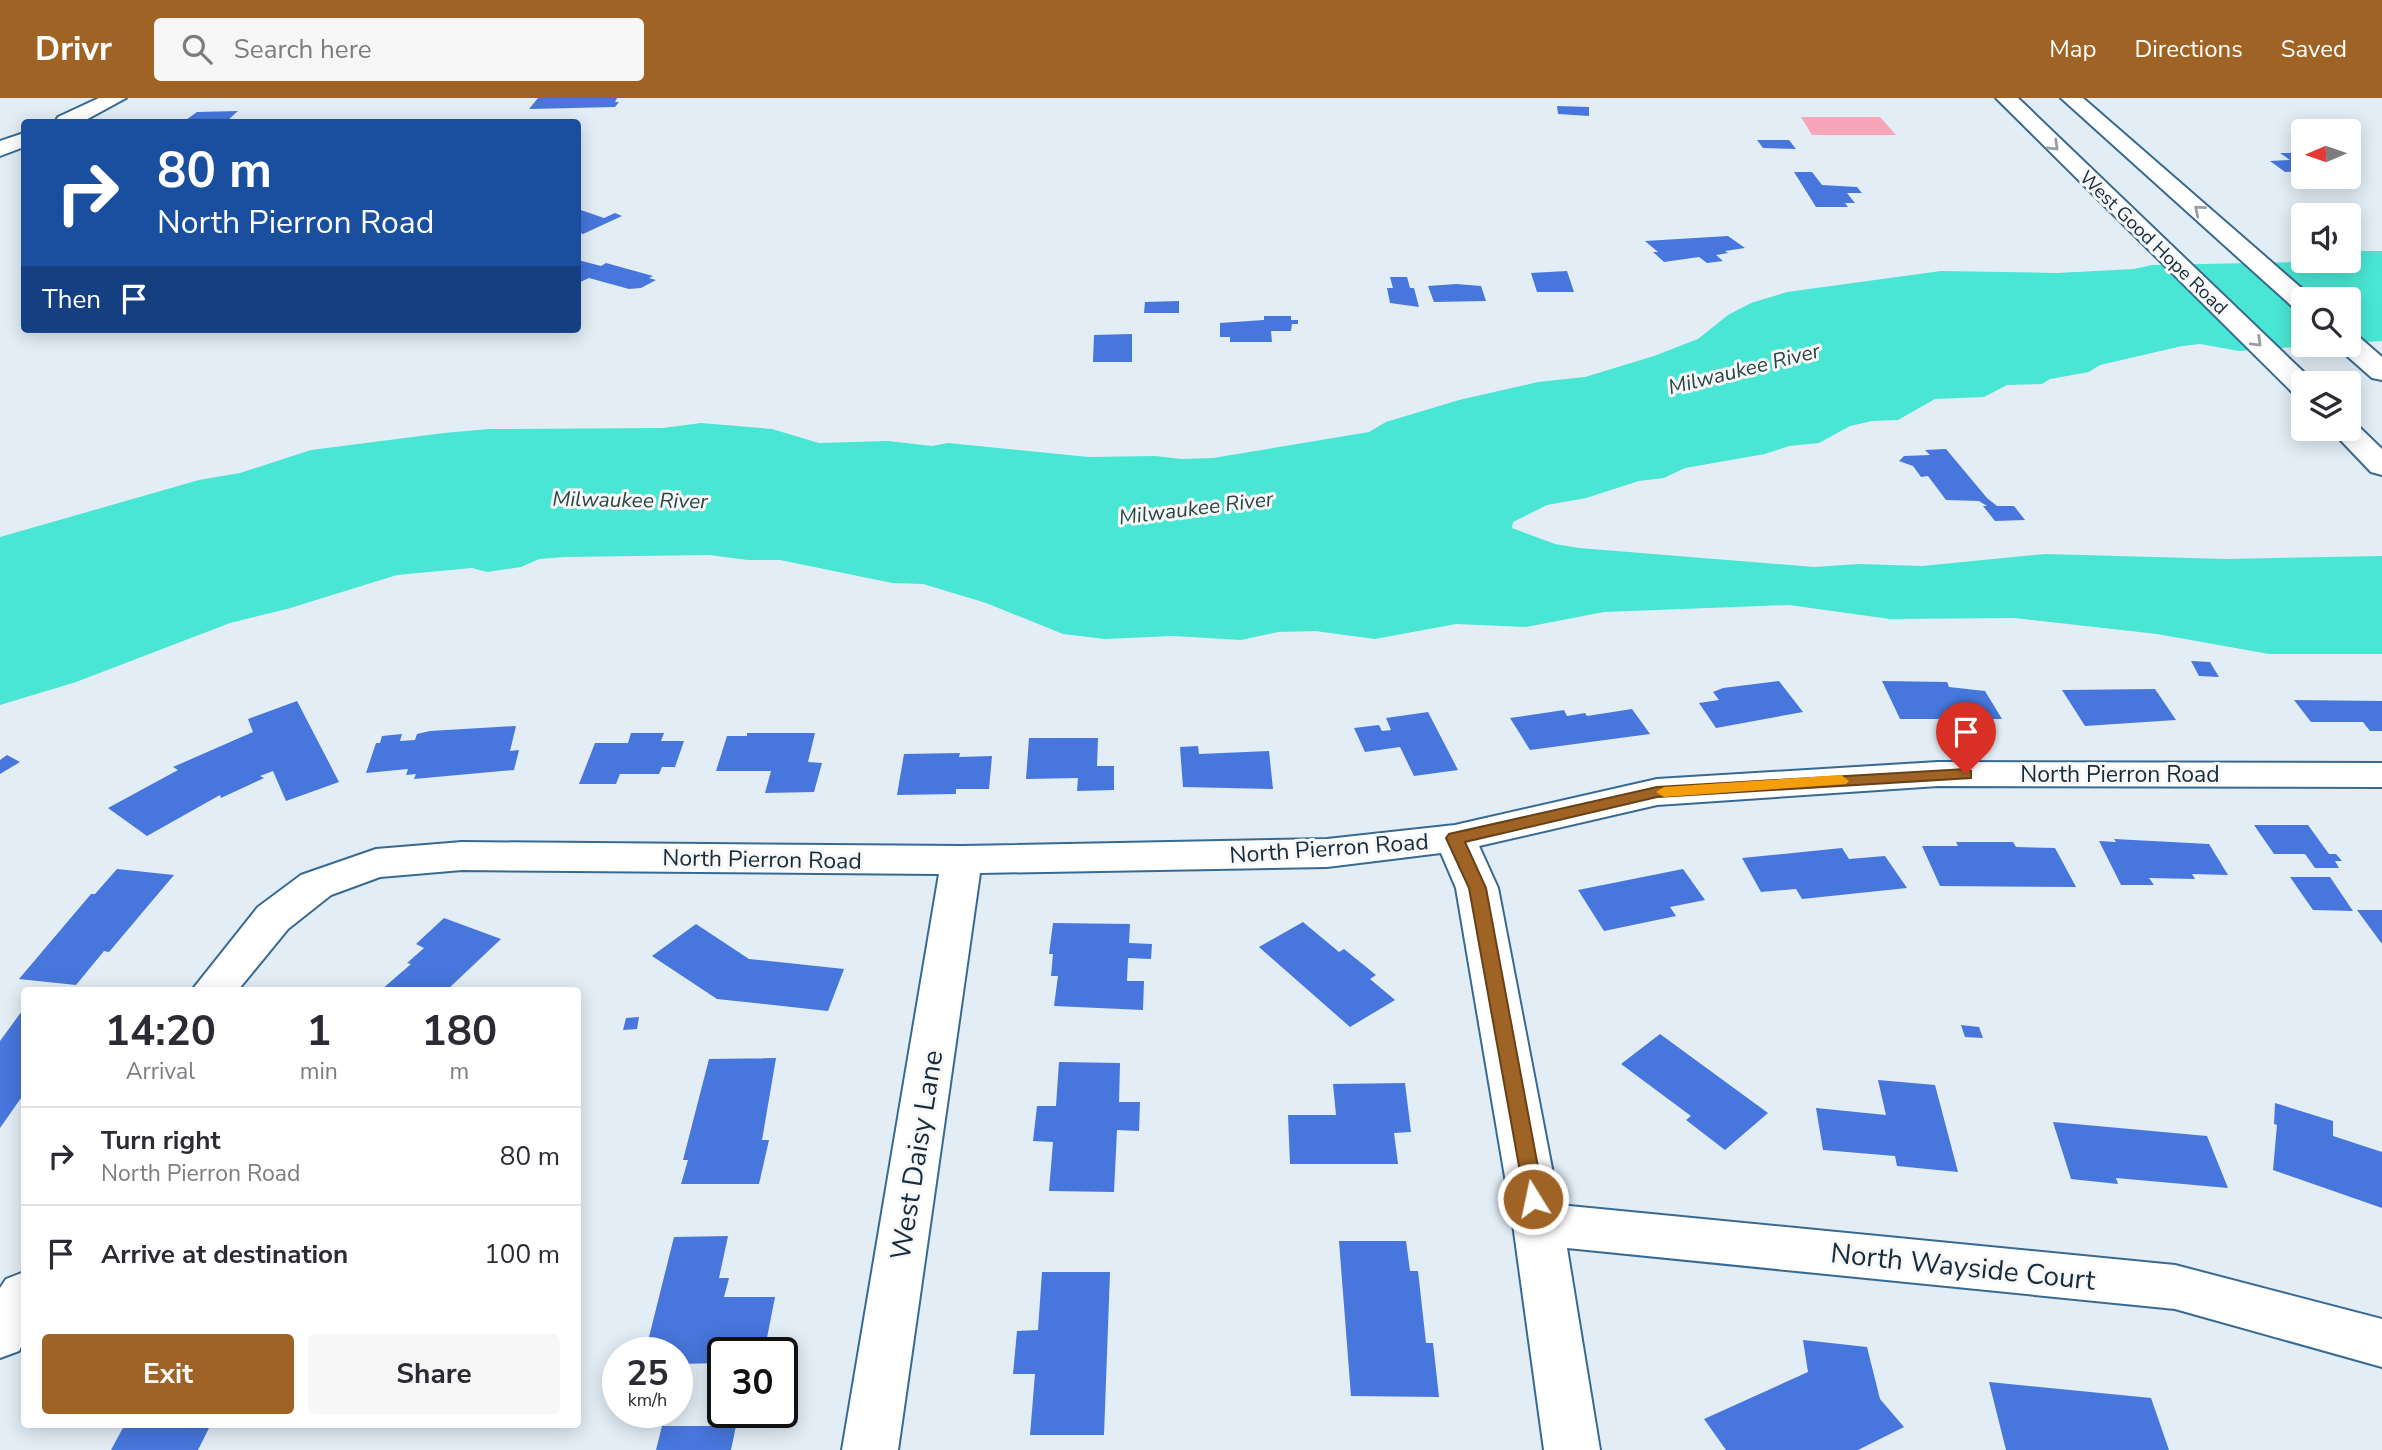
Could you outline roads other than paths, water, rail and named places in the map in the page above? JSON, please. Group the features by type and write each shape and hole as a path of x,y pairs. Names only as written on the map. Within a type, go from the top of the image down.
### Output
{"street":[{"path":"72,119 116,98"},
{"name":"West Good Hope Road","path":"2006,98 2291,374"},
{"path":"2060,102 2108,149 2163,180 2291,291"},
{"path":"0,149 21,141"},
{"path":"2361,353 2382,372"},
{"path":"2357,441 2382,466"},
{"name":"North Pierron Road","path":"216,987 273,918 316,886 376,863 461,856 962,860 1327,853 1455,838 1657,792 1938,774 2382,775"},
{"path":"1455,838 1477,888 1538,1224 1572,1450"},
{"name":"West Daisy Lane","path":"870,1450 962,860"},
{"name":"North Wayside Court","path":"1538,1224 2175,1287 2382,1343"},
{"path":"0,1334 21,1300"}],"water":[{"name":"Milwaukee River","path":"2361,251 2382,251 2382,341 2361,342 2361,287 2291,287 2291,347 2239,351 2200,344 2182,346 2100,365 2089,372 2050,379 2042,384 2007,385 1984,397 1935,399 1898,420 1872,421 1850,426 1819,443 1789,446 1765,454 1685,468 1664,478 1639,481 1586,498 1547,505 1513,522 1512,528 1555,544 1579,548 1814,567 1859,564 1922,566 2045,554 2227,559 2382,556 2382,654 2269,654 2157,634 2014,618 1890,619 1789,605 1604,612 1526,627 1456,624 1375,639 1315,631 1278,632 1241,640 1173,636 1105,639 1063,634 986,603 923,584 892,583 780,560 748,560 709,555 565,557 539,559 521,567 487,572 472,568 397,575 287,609 230,623 76,682 0,705 0,537 199,480 240,473 311,450 489,429 663,428 701,423 772,429 819,443 888,441 932,446 948,443 1088,457 1213,458 1369,432 1386,422 1459,400 1538,382 1585,377 1698,339 1728,315 1751,303 1787,292 1941,271 2057,273 2134,269 2152,265 2291,262 2291,273 2361,273"}]}
